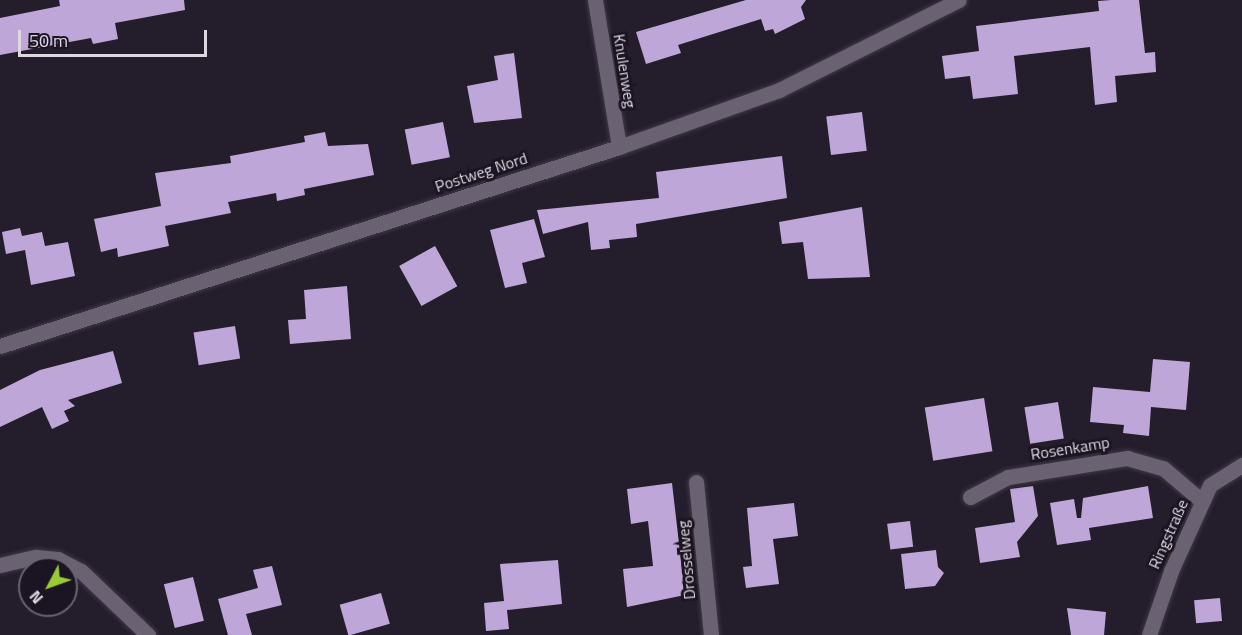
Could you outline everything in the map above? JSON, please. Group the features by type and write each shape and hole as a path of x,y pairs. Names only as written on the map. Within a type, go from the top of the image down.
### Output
{"street":[{"name":"Knulenweg","path":"596,0 619,147"},
{"name":"Postweg Nord","path":"0,346 619,147 779,90 959,0"},
{"name":"Rosenkamp","path":"970,497 1008,477 1128,458 1163,468 1203,502"},
{"name":"Ringstraße","path":"1149,635 1210,485 1242,465"},
{"name":"Drosselweg","path":"696,482 711,635"},
{"path":"0,565 36,557 58,559 81,571 148,635"}],"building":[{"path":"59,0 184,0 185,10 115,23 118,39 93,44 91,38 0,55 0,18 60,6"},
{"path":"746,0 806,0 801,7 805,19 775,34 773,29 765,31 761,19 678,45 681,53 646,64 636,32"},
{"path":"1139,0 1145,53 1155,52 1156,72 1115,76 1117,102 1095,105 1090,47 1014,56 1018,94 973,99 970,76 945,79 942,56 979,51 976,26 1099,11 1098,1"},
{"path":"514,53 522,118 474,123 467,86 498,80 494,56"},
{"path":"862,112 867,151 831,155 826,116"},
{"path":"443,122 450,157 412,165 405,129"},
{"path":"325,132 328,146 368,144 374,175 304,189 305,195 277,201 276,193 228,202 231,213 165,226 169,246 118,257 117,248 101,252 94,219 161,206 155,173 231,163 230,156 305,142 304,136"},
{"path":"782,156 787,198 636,224 637,237 609,240 610,248 591,250 588,222 543,234 537,210 659,198 656,172"},
{"path":"862,207 870,277 808,279 803,242 782,244 779,222"},
{"path":"534,219 545,257 522,263 527,283 505,288 490,230"},
{"path":"20,228 22,236 42,232 45,246 68,242 75,276 31,285 25,250 6,254 2,232"},
{"path":"435,246 457,286 421,306 399,266"},
{"path":"347,286 351,339 290,344 288,320 306,319 304,290"},
{"path":"235,326 240,359 199,365 194,333"},
{"path":"113,351 122,383 68,400 75,406 64,411 69,421 52,429 42,407 0,427 0,390 40,370"},
{"path":"1153,359 1190,362 1186,410 1151,407 1149,436 1123,433 1124,425 1090,422 1093,387 1150,392"},
{"path":"984,398 992,451 933,461 925,407"},
{"path":"1058,402 1064,439 1030,444 1024,407"},
{"path":"672,483 685,595 627,607 623,569 653,566 648,521 631,524 627,489"},
{"path":"1033,486 1038,516 1017,542 1020,557 980,563 975,528 1015,522 1010,489"},
{"path":"1148,486 1153,518 1089,528 1091,540 1057,545 1050,503 1074,499 1077,518 1081,518 1083,498"},
{"path":"794,503 798,536 773,539 779,584 746,588 743,567 752,566 747,508"},
{"path":"910,521 913,547 890,550 887,524"},
{"path":"936,550 938,567 944,573 935,586 905,589 901,554"},
{"path":"558,560 562,604 507,610 509,629 486,631 484,603 504,601 500,564"},
{"path":"272,566 282,605 246,614 252,635 228,635 218,599 258,588 253,570"},
{"path":"193,577 204,621 175,628 164,584"},
{"path":"381,593 390,624 348,635 340,605"},
{"path":"1220,598 1222,621 1196,623 1194,600"},
{"path":"1067,608 1106,612 1104,635 1071,635"}]}
